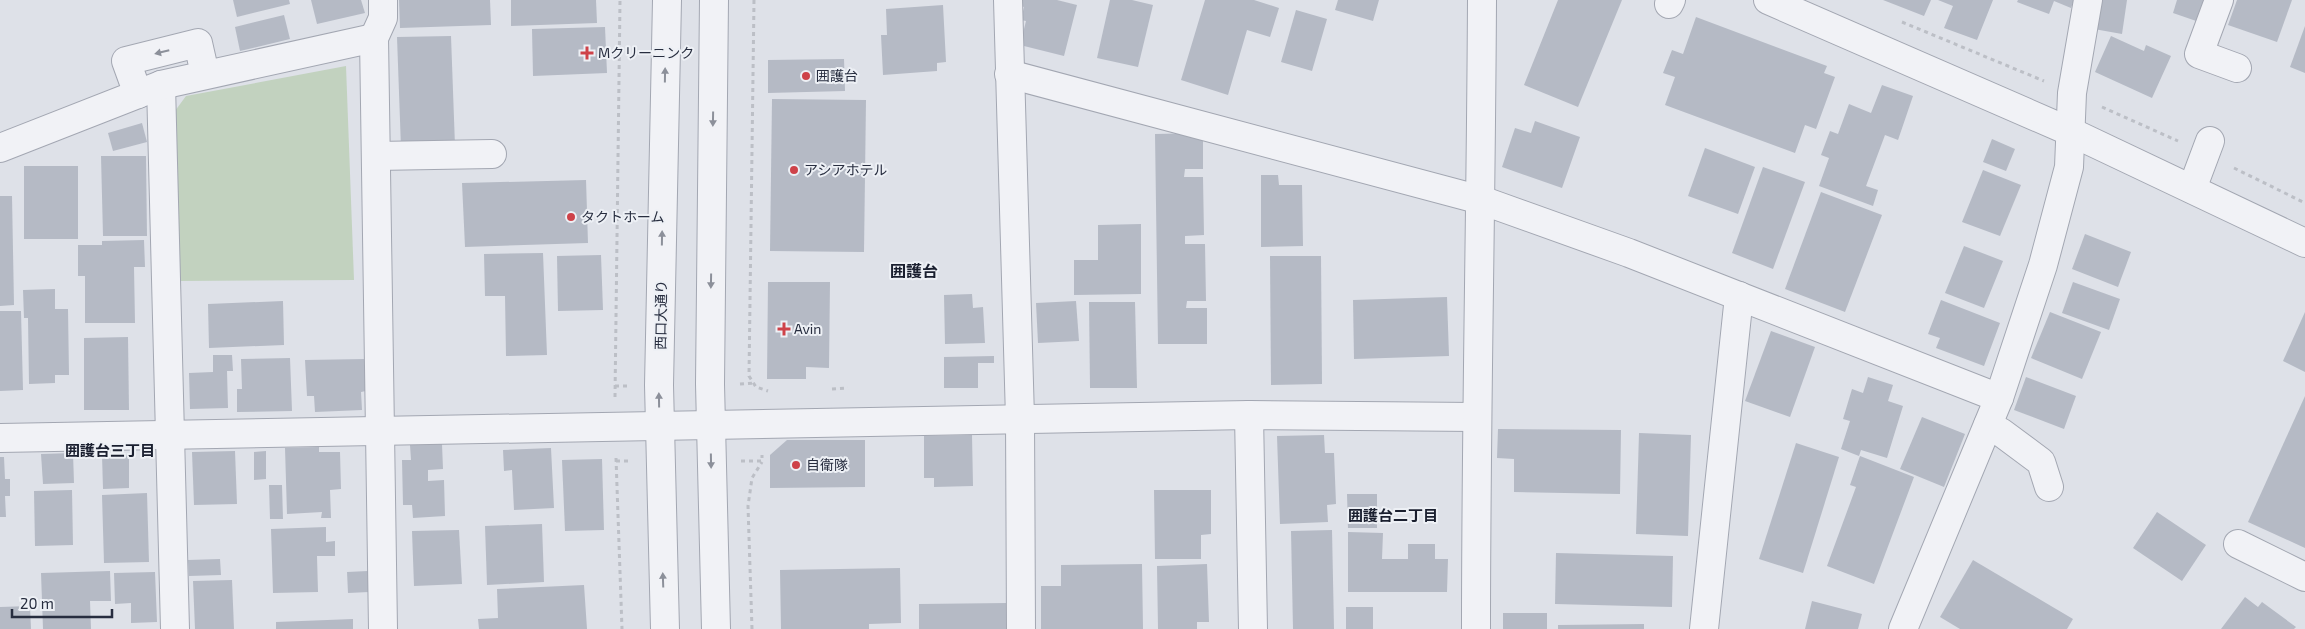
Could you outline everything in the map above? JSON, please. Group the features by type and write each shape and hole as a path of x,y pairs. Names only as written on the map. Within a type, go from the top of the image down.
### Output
{"street":[{"path":"383,0 383,18 374,38 383,629"},
{"name":"西口大通り","path":"665,629 660,427 667,0"},
{"path":"714,0 711,425 716,629"},
{"path":"1008,0 1020,418 1021,629"},
{"path":"1476,629 1476,417 1481,200 1482,0"},
{"path":"1768,0 2071,132 2305,243"},
{"path":"1903,629 1999,398 2043,265 2069,167 2072,93 2088,0"},
{"path":"2219,0 2199,54 2237,68"},
{"path":"0,148 149,89 205,74 374,38"},
{"path":"175,629 169,435 149,89 126,61 198,43 205,74"},
{"path":"1009,74 1481,200 1739,296 1999,398"},
{"path":"2192,189 2210,141"},
{"path":"376,156 492,154"},
{"path":"1704,629 1739,296"},
{"path":"0,438 660,427 1249,414 1476,417"},
{"path":"1249,414 1253,629"},
{"path":"1988,425 2041,462 2049,487"},
{"path":"2238,544 2305,577"}],"path":[{"path":"620,0 614,427 622,629"},
{"path":"754,0 749,376 756,387 771,392"},
{"path":"829,389 848,388"},
{"path":"752,629 748,506 752,478 762,461"}],"green space":[{"path":"346,66 354,280 177,281 172,115 186,96"}],"building":[{"path":"233,0 289,0 290,4 237,17"},
{"path":"311,0 361,0 365,13 317,24"},
{"path":"399,0 490,0 491,25 400,28"},
{"path":"511,0 596,0 597,23 511,26"},
{"path":"1022,0 1057,0 1077,5 1064,56 1020,45 1026,21 1021,20 1024,7 1021,6"},
{"path":"1110,0 1132,0 1153,5 1138,67 1097,58"},
{"path":"1205,0 1254,0 1279,8 1270,37 1247,30 1228,95 1181,80"},
{"path":"1338,0 1379,0 1373,21 1335,10"},
{"path":"1558,0 1622,0 1578,107 1524,85"},
{"path":"1883,0 1931,0 1924,16"},
{"path":"1938,0 1993,0 1977,40 1944,28 1953,6"},
{"path":"2018,0 2074,0 2071,8 2054,1 2049,14 2017,2"},
{"path":"2098,0 2127,0 2122,34 2094,29"},
{"path":"2177,0 2210,0 2202,23 2173,13"},
{"path":"2237,0 2292,0 2277,42 2228,25"},
{"path":"943,5 946,62 937,63 937,71 883,75 881,35 887,35 886,9"},
{"path":"1296,10 1327,19 1312,71 1281,62"},
{"path":"284,15 290,39 240,51 235,27"},
{"path":"1696,17 1827,66 1824,73 1835,77 1816,129 1805,125 1795,153 1665,105 1675,77 1663,73 1672,50 1683,54"},
{"path":"2305,26 2305,73 2290,67"},
{"path":"605,27 607,73 533,76 532,29"},
{"path":"451,36 455,146 401,148 397,37"},
{"path":"2111,36 2144,51 2146,45 2171,56 2152,98 2095,72"},
{"name":"囲護台","path":"844,59 845,91 768,93 768,60"},
{"path":"1882,85 1913,96 1898,140 1885,135 1866,186 1878,190 1873,206 1819,186 1829,158 1821,155 1830,131 1838,134 1849,104 1871,113"},
{"path":"772,99 866,100 864,252 770,251"},
{"path":"1535,121 1580,137 1562,188 1502,167 1515,128 1531,133"},
{"path":"142,123 147,142 113,151 108,133"},
{"path":"1203,133 1203,169 1185,169 1184,177 1203,177 1204,235 1185,236 1185,244 1205,244 1206,301 1187,301 1186,308 1207,308 1207,344 1158,344 1155,134"},
{"path":"1992,139 2015,149 2006,171 1983,162"},
{"path":"1705,148 1755,167 1738,214 1688,196"},
{"path":"101,156 146,156 147,236 103,236"},
{"path":"24,166 78,166 78,239 24,239"},
{"path":"1763,167 1805,182 1773,269 1732,253"},
{"path":"1983,170 2021,185 2000,236 1962,222"},
{"path":"1261,175 1278,175 1279,185 1302,185 1303,246 1261,247"},
{"path":"586,180 588,243 465,247 462,183"},
{"path":"1821,192 1882,215 1845,312 1785,289"},
{"path":"0,196 12,196 14,305 0,306"},
{"path":"1141,224 1141,294 1074,295 1074,260 1098,260 1098,225"},
{"path":"2085,234 2131,252 2118,287 2072,269"},
{"path":"144,240 145,267 134,267 135,323 85,323 85,276 78,276 78,245 102,245 102,241"},
{"path":"1964,246 2003,261 1984,308 1945,293"},
{"path":"543,253 547,355 506,356 505,296 485,296 484,254"},
{"path":"601,255 603,310 558,311 557,256"},
{"path":"1270,256 1321,256 1322,384 1271,385"},
{"path":"768,282 830,282 829,368 806,367 806,379 767,379"},
{"path":"2073,282 2120,299 2109,330 2062,313"},
{"path":"55,289 55,309 68,309 69,375 55,375 55,383 29,384 28,318 24,318 23,290"},
{"path":"972,294 973,308 983,307 985,343 945,344 944,295"},
{"path":"1447,297 1449,356 1354,359 1353,300"},
{"path":"1941,300 2000,323 1984,366 1936,348 1940,338 1928,334"},
{"path":"283,301 284,345 209,348 208,304"},
{"path":"1076,301 1079,341 1038,343 1036,303"},
{"path":"1089,302 1135,302 1137,388 1090,388"},
{"path":"0,311 21,311 23,390 0,391"},
{"path":"2050,312 2101,332 2082,379 2031,358"},
{"path":"2305,312 2305,372 2283,361"},
{"path":"1771,331 1815,347 1790,417 1745,401"},
{"path":"128,337 129,410 84,410 84,338"},
{"path":"213,355 232,355 233,371 227,371 228,408 190,409 189,373 213,372"},
{"path":"994,356 994,363 978,363 978,388 944,388 944,357"},
{"path":"290,358 292,411 237,412 237,389 242,389 241,359"},
{"path":"365,359 366,391 361,392 362,410 315,412 314,396 307,396 305,360"},
{"path":"1868,377 1893,385 1888,401 1903,406 1887,458 1861,450 1859,456 1841,449 1850,421 1843,419 1852,389 1863,393"},
{"path":"2026,377 2076,396 2064,429 2014,410"},
{"path":"2305,396 2305,548 2248,522"},
{"path":"1922,417 1965,434 1944,487 1900,469"},
{"path":"1498,429 1621,430 1620,494 1514,492 1514,459 1497,458"},
{"path":"1639,433 1691,435 1688,536 1636,534"},
{"path":"972,435 973,486 934,487 934,478 924,478 924,436"},
{"path":"1324,435 1325,453 1334,453 1336,504 1327,505 1328,522 1280,524 1277,436"},
{"path":"787,440 865,440 865,487 770,488 770,455"},
{"path":"1796,443 1839,457 1803,573 1759,559"},
{"path":"442,444 443,469 428,470 428,481 444,480 445,516 413,518 412,505 403,505 402,460 411,460 410,445"},
{"path":"319,447 319,452 340,452 341,489 330,490 331,518 321,518 322,512 287,514 285,448"},
{"path":"551,448 554,508 514,510 512,470 504,471 503,450"},
{"path":"235,451 237,504 194,505 192,452"},
{"path":"266,451 266,479 254,480 254,452"},
{"path":"73,453 74,483 43,484 41,454"},
{"path":"129,454 129,488 103,489 102,455"},
{"path":"1860,456 1914,477 1874,584 1827,566 1856,487 1850,485"},
{"path":"0,457 4,457 5,479 10,479 10,496 5,496 6,517 0,517"},
{"path":"602,459 604,530 565,531 562,460"},
{"path":"269,485 282,485 283,519 270,519"},
{"path":"72,490 73,545 35,546 34,491"},
{"path":"1154,490 1211,490 1211,534 1201,535 1201,559 1155,559"},
{"path":"147,493 149,562 104,563 102,495"},
{"path":"1347,494 1377,494 1377,528 1348,528"},
{"path":"2157,512 2206,545 2182,581 2133,548"},
{"path":"542,524 544,582 487,585 485,526"},
{"path":"326,527 326,542 335,541 335,556 317,556 318,592 273,593 271,529"},
{"path":"459,530 462,584 414,586 412,531"},
{"path":"1332,530 1334,629 1293,629 1291,531"},
{"path":"1348,532 1383,533 1382,559 1408,559 1408,544 1435,544 1435,559 1448,559 1447,592 1348,592"},
{"path":"1556,553 1673,556 1672,607 1555,604"},
{"path":"220,559 221,575 189,576 188,560"},
{"path":"1973,560 2073,619 2067,629 1960,629 1940,617"},
{"path":"1142,564 1143,629 1041,629 1041,586 1061,586 1061,565"},
{"path":"1207,564 1209,622 1197,622 1197,629 1158,629 1157,566"},
{"path":"900,568 901,623 869,624 869,629 781,629 780,570"},
{"path":"110,571 111,601 90,601 91,629 43,629 41,573"},
{"path":"368,571 369,592 348,593 347,572"},
{"path":"155,572 157,622 131,623 131,603 115,604 114,573"},
{"path":"232,580 234,629 195,629 193,581"},
{"path":"584,585 587,629 479,629 478,619 498,618 497,589"},
{"path":"2245,597 2258,607 2262,602 2296,627 2294,629 2221,629"},
{"path":"1812,601 1862,614 1858,629 1805,629"},
{"path":"1007,603 1007,629 919,629 919,604"},
{"path":"30,606 31,629 0,629 0,607"},
{"path":"1346,607 1373,607 1373,629 1346,629"},
{"path":"1503,613 1547,613 1547,629 1503,629"},
{"path":"353,619 353,629 276,629 276,622"},
{"path":"1644,624 1644,629 1558,629 1558,625"}],"place":[{"name":"Mクリーニンク","path":"587,53"},
{"name":"囲護台","path":"806,76"},
{"name":"アシアホテル","path":"794,170"},
{"name":"タクトホーム","path":"571,217"},
{"name":"Avin","path":"784,329"},
{"name":"自衛隊","path":"796,465"}],"district":[{"name":"囲護台","path":"914,271"},
{"name":"囲護台三丁目","path":"110,451"},
{"name":"囲護台二丁目","path":"1393,516"}]}
